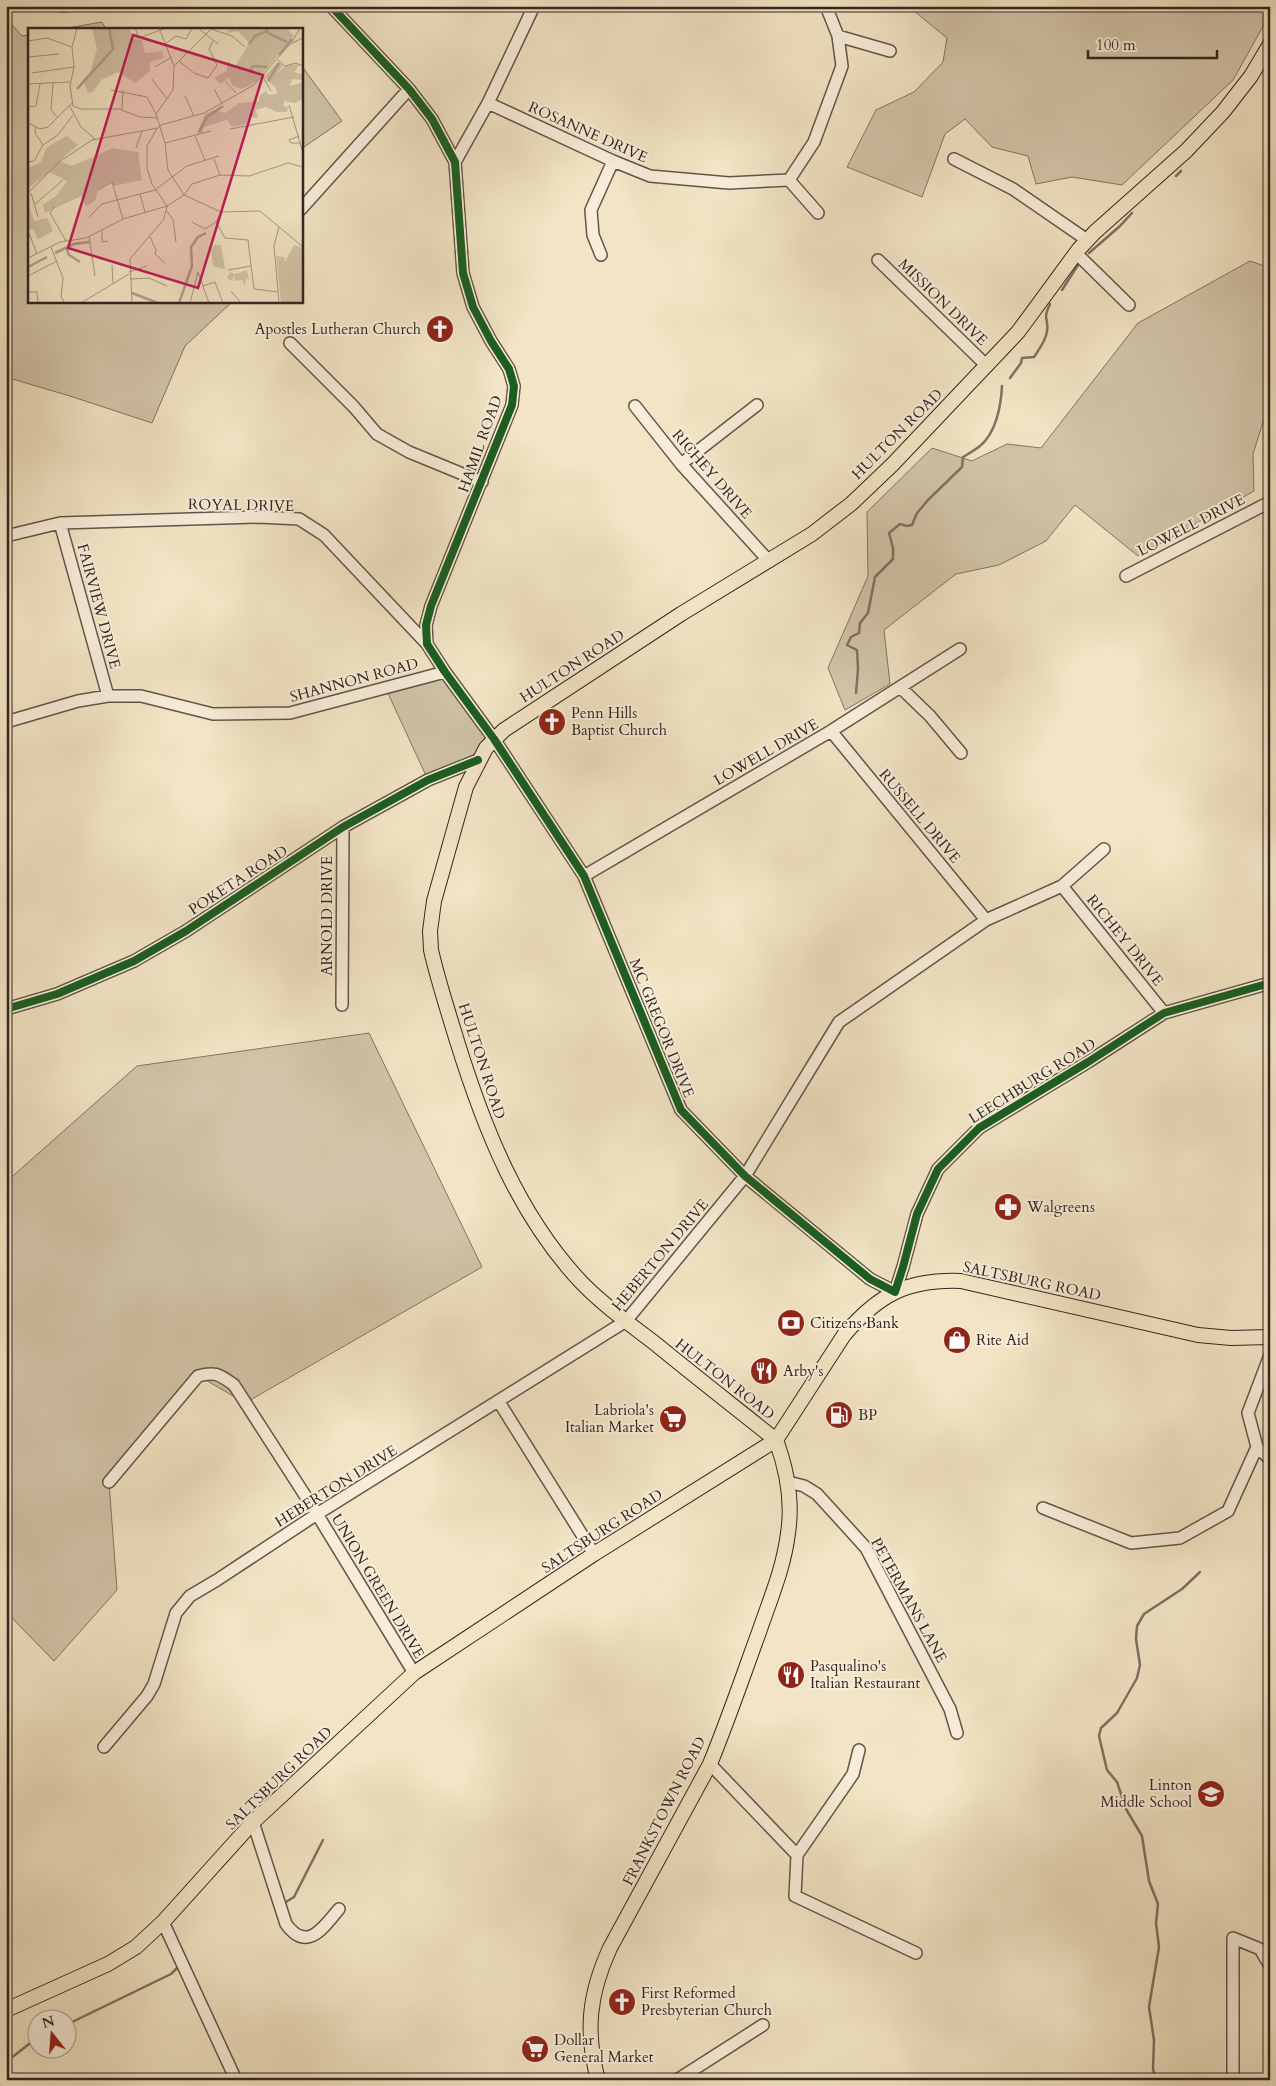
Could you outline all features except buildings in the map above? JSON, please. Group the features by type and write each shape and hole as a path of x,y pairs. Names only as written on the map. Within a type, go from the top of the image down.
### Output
{"main road":[{"name":"HULTON ROAD","path":"776,1440 626,1321 582,1283 544,1235 531,1215 495,1147 481,1116 436,972 431,950 430,931 434,901 466,787 478,760 494,738 681,614 812,534 851,504 892,465 1018,332 1087,240 1207,130 1244,87 1270,44"},
{"name":"SALTSBURG ROAD","path":"6,2010 108,1964 136,1947 163,1922 253,1822 414,1673 594,1554 776,1440 844,1335 869,1308 895,1292 918,1284 961,1281 1198,1335 1245,1338 1270,1337"},
{"name":"FRANKSTOWN ROAD","path":"598,2080 593,2061 590,2027 593,1993 598,1976 610,1948 710,1764 782,1565 788,1533 788,1482 776,1440"}],"street":[{"name":"HAMIL ROAD","path":"331,6 409,90 432,119 455,162 463,273 473,307 491,341 509,369 514,386 512,405 432,606 426,625 427,644"},
{"path":"455,162 488,103 534,6"},
{"path":"818,213 789,180 814,142 842,66 838,36 826,6"},
{"path":"838,36 890,51"},
{"path":"302,208 409,90"},
{"name":"ROSANNE DRIVE","path":"488,103 613,161 650,176 729,184 789,180"},
{"path":"954,159 1021,194 1087,240"},
{"path":"601,255 593,235 591,210 613,161"},
{"path":"1076,253 1130,305"},
{"name":"MISSION DRIVE","path":"878,260 987,366"},
{"path":"290,344 354,407 377,434 409,452 482,482"},
{"path":"681,464 757,405"},
{"name":"RICHEY DRIVE","path":"635,406 681,464 768,560"},
{"name":"LOWELL DRIVE","path":"1126,576 1270,502"},
{"name":"ROYAL DRIVE","path":"6,536 60,522 258,517 300,519 324,536 427,644"},
{"name":"FAIRVIEW DRIVE","path":"60,522 108,696"},
{"path":"427,644 445,672 494,738"},
{"name":"LOWELL DRIVE","path":"584,876 831,731 960,648"},
{"name":"SHANNON ROAD","path":"6,722 78,701 108,696 141,696 213,714 290,713 445,672"},
{"path":"900,687 930,716 960,753"},
{"name":"RUSSELL DRIVE","path":"831,731 986,920"},
{"name":"MC GREGOR DRIVE","path":"494,738 584,876 680,1110 745,1176 870,1279 895,1292"},
{"name":"POKETA ROAD","path":"6,1009 57,994 134,961 186,931 343,827 428,780 478,760"},
{"name":"ARNOLD DRIVE","path":"342,1005 343,827"},
{"name":"HEBERTON DRIVE","path":"104,1747 147,1696 154,1684 176,1613 190,1596 317,1514 626,1321 745,1176 839,1022 986,920 1062,886 1104,849"},
{"name":"RICHEY DRIVE","path":"1062,886 1164,1013"},
{"name":"LEECHBURG ROAD","path":"895,1292 917,1214 938,1169 978,1128 1088,1062 1164,1013 1270,983"},
{"path":"1270,1355 1248,1413 1257,1447 1270,1459"},
{"name":"UNION GREEN DRIVE","path":"109,1482 198,1376 210,1373 220,1375 234,1386 317,1514 414,1673"},
{"path":"499,1402 594,1554"},
{"path":"1043,1508 1131,1543 1180,1538 1228,1511 1257,1447"},
{"name":"PETERMANS LANE","path":"788,1482 804,1486 817,1494 866,1548 950,1709 957,1733"},
{"path":"859,1750 853,1774 797,1855 794,1896 916,1953"},
{"path":"710,1764 797,1855"},
{"path":"253,1822 286,1924 292,1932 304,1938 312,1937 319,1932 338,1910"},
{"path":"163,1922 236,2080"},
{"path":"1233,2080 1233,1938 1260,1949 1270,1966"},
{"path":"677,2080 764,2026"}],"shaded area":[{"path":"908,6 942,6 953,11 959,6 1270,6 1270,14 1233,80 1122,185 1072,177 1036,184 1028,156 992,147 965,119 945,134 922,197 847,167 876,110 914,92 943,62 947,38"},
{"path":"6,18 22,36 28,35 28,302 232,302 185,346 152,423 6,377"},
{"path":"102,22 105,28 68,28"},
{"path":"302,66 342,121 302,148"},
{"path":"1250,261 1270,268 1270,412 1266,413 1253,454 1254,491 1138,556 1075,505 1046,541 999,565 956,574 884,630 890,684 845,710 828,668 868,576 867,512 932,448 972,461 1007,444 1041,448 1138,323"},
{"path":"445,672 494,739 478,760 428,780 386,689"},
{"path":"369,1033 482,1267 245,1403 199,1376 109,1482 117,1590 54,1661 6,1612 6,1182 137,1066"}],"waterway":[{"path":"1176,176 1181,171"},
{"path":"1089,253 1132,213"},
{"path":"1062,290 1078,265"},
{"path":"1010,378 1021,363 1022,358 1034,357 1044,342 1047,331 1046,313 1050,304"},
{"path":"856,693 857,650 847,645 851,637 859,633 860,623 868,613 875,577 893,559 893,548 889,533 900,524 912,525 917,513 928,500 962,467 963,457 985,441 997,419 1002,386"},
{"path":"1156,2080 1153,2069 1154,2040 1149,2007 1159,1947 1156,1923 1158,1904 1149,1881 1142,1836 1126,1809 1117,1782 1107,1770 1099,1736 1101,1728 1117,1713 1137,1678 1140,1665 1136,1639 1137,1626 1144,1614 1182,1589 1200,1572"},
{"path":"286,1902 294,1897 323,1840"},
{"path":"78,2019 171,1974 179,1966"},
{"path":"6,2062 28,2045"}],"cycle path":[{"path":"331,6 409,89 432,119 455,162 463,273 473,307 491,341 509,369 514,386 512,405 431,606 426,625 427,644 494,739 584,876 681,1110 745,1176 870,1279 895,1292 917,1214 938,1169 979,1128 1164,1013 1270,983"},
{"path":"6,1009 57,994 134,961 186,931 343,827 428,780 478,760"}],"place":[{"name":"Apostles Lutheran Church","path":"440,329"},
{"name":"Penn Hills Baptist Church","path":"552,722"},
{"name":"Walgreens","path":"1008,1207"},
{"name":"Citizens Bank","path":"791,1323"},
{"name":"Rite Aid","path":"957,1340"},
{"name":"Arby's","path":"764,1371"},
{"name":"BP","path":"839,1415"},
{"name":"Labriola's Italian Market","path":"673,1419"},
{"name":"Pasqualino's Italian Restaurant","path":"791,1675"},
{"name":"Linton Middle School","path":"1211,1794"},
{"name":"First Reformed Presbyterian Church","path":"622,2002"},
{"name":"Dollar General Market","path":"535,2049"}]}
